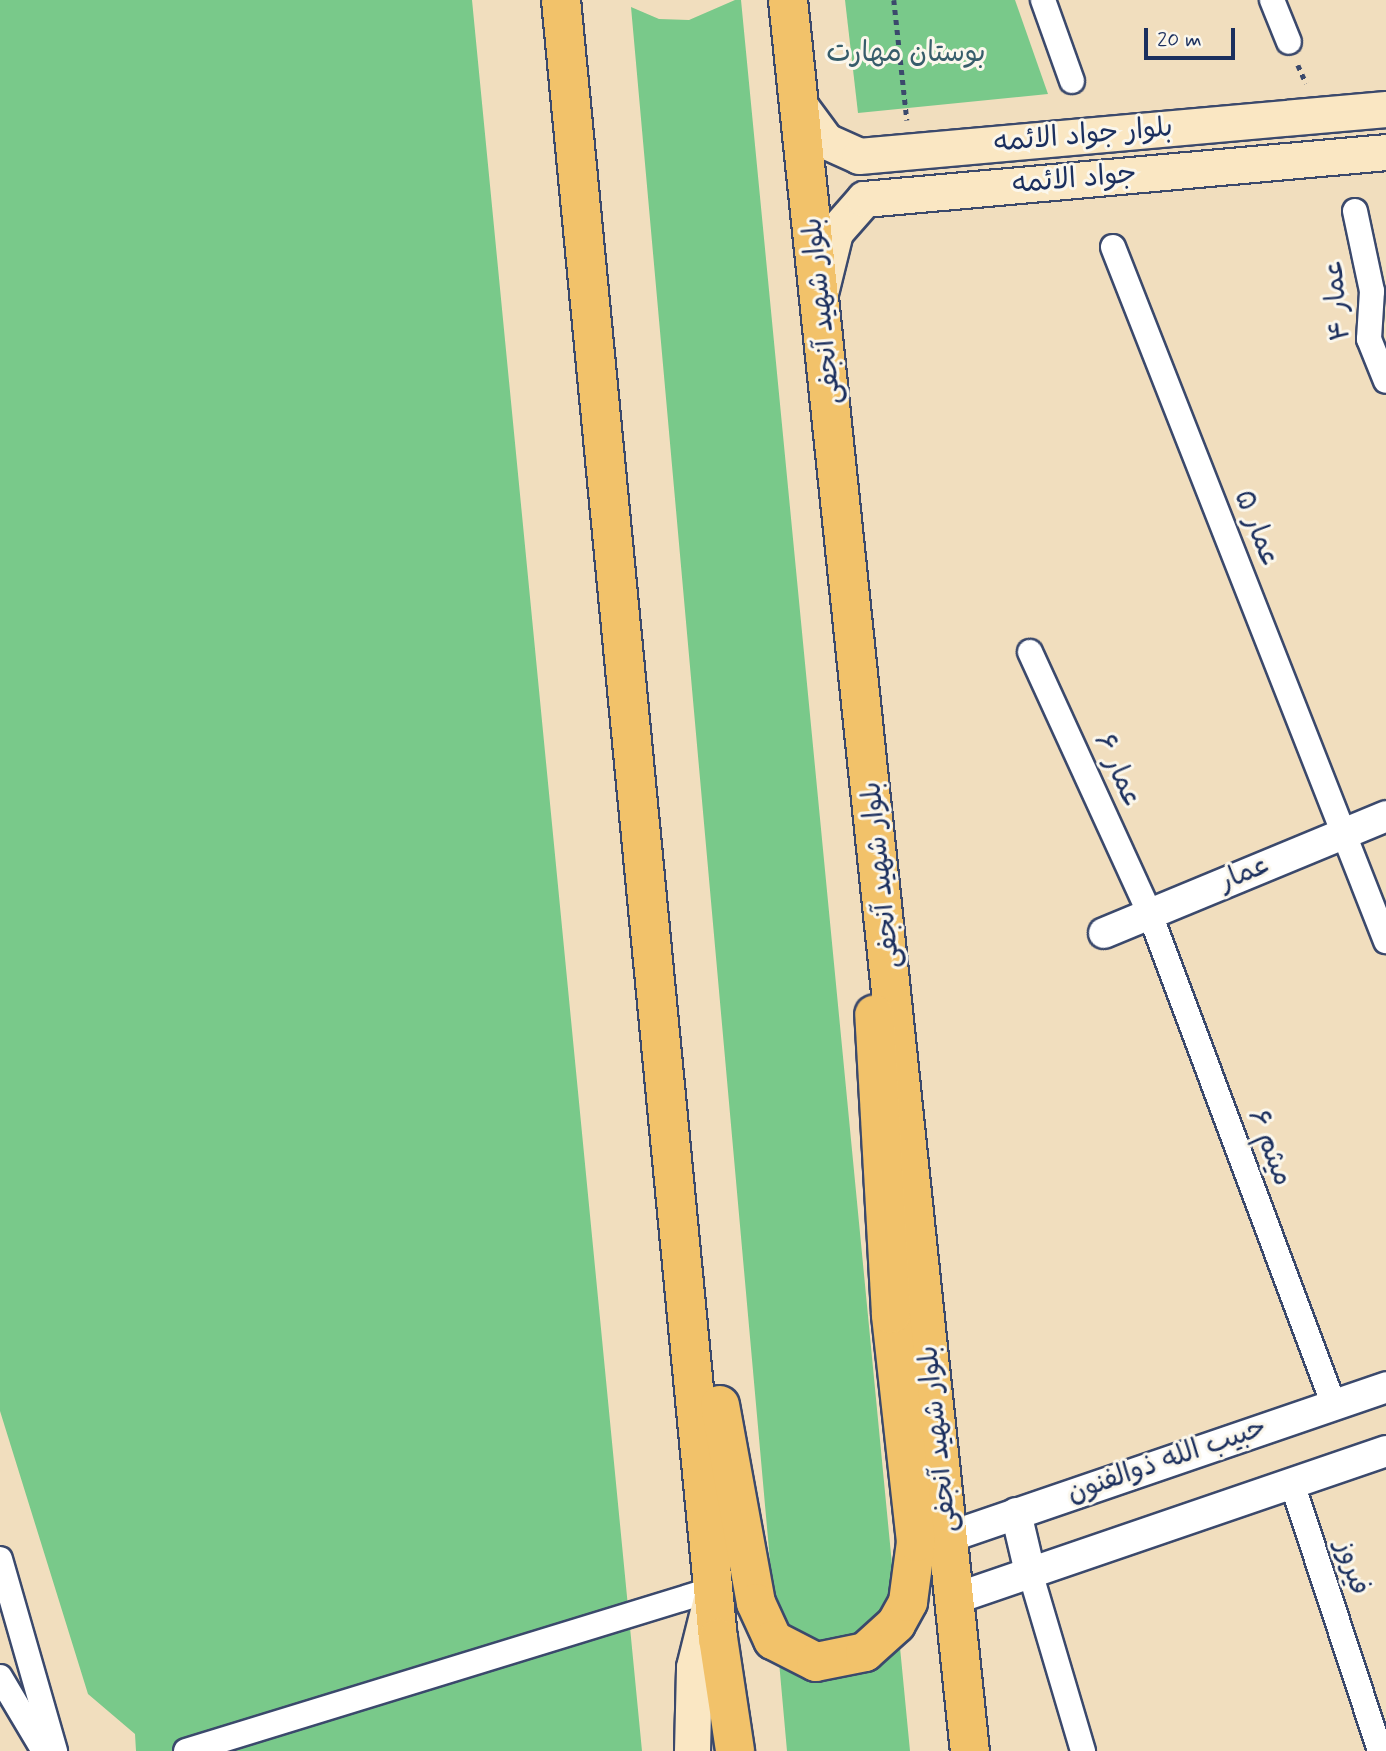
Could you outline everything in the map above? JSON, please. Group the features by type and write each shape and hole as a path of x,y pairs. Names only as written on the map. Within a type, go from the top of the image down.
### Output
{"main road":[{"path":"562,0 714,1589 735,1751"},
{"name":"بلوار شهید آنجفی","path":"788,0 885,896 970,1751"},
{"name":"بلوار جواد الائمه","path":"800,106 826,141 859,156 1386,109"},
{"name":"جواد الائمه","path":"864,199 1386,152"},
{"path":"821,289 835,232 864,199 859,156"},
{"path":"683,1264 715,1377 760,1616 773,1640 816,1662 865,1652 897,1624 908,1602 916,1542 891,1314 873,1033 885,896"},
{"path":"692,1751 694,1667 714,1589"}],"street":[{"path":"1043,0 1072,81"},
{"path":"1272,0 1289,42"},
{"name":"عمار ۴","path":"1355,211 1371,291 1369,339 1386,381"},
{"name":"عمار ۵","path":"1112,247 1386,941"},
{"name":"عمار ۶","path":"1030,652 1150,914"},
{"name":"عمار","path":"1104,933 1386,816"},
{"name":"میثم ۶","path":"1150,914 1333,1403"},
{"name":"حبیب الله ذوالفنون","path":"949,1537 1386,1387"},
{"path":"954,1599 1386,1451"},
{"name":"فیروز","path":"1292,1483 1380,1751"},
{"path":"1016,1513 1030,1572 1083,1751"},
{"path":"0,1559 55,1751"},
{"path":"186,1751 714,1589"},
{"path":"0,1677 44,1751"}],"path":[{"path":"894,0 911,152"},
{"path":"1289,42 1319,115"}],"green space":[{"path":"0,0 472,0 642,1751 136,1751 135,1734 88,1694 0,1411"},
{"path":"735,0 741,0 910,1751 787,1751 631,7 659,19 689,20"},
{"name":"بوستان مهارت","path":"845,0 1015,0 1048,94 858,113"}]}
